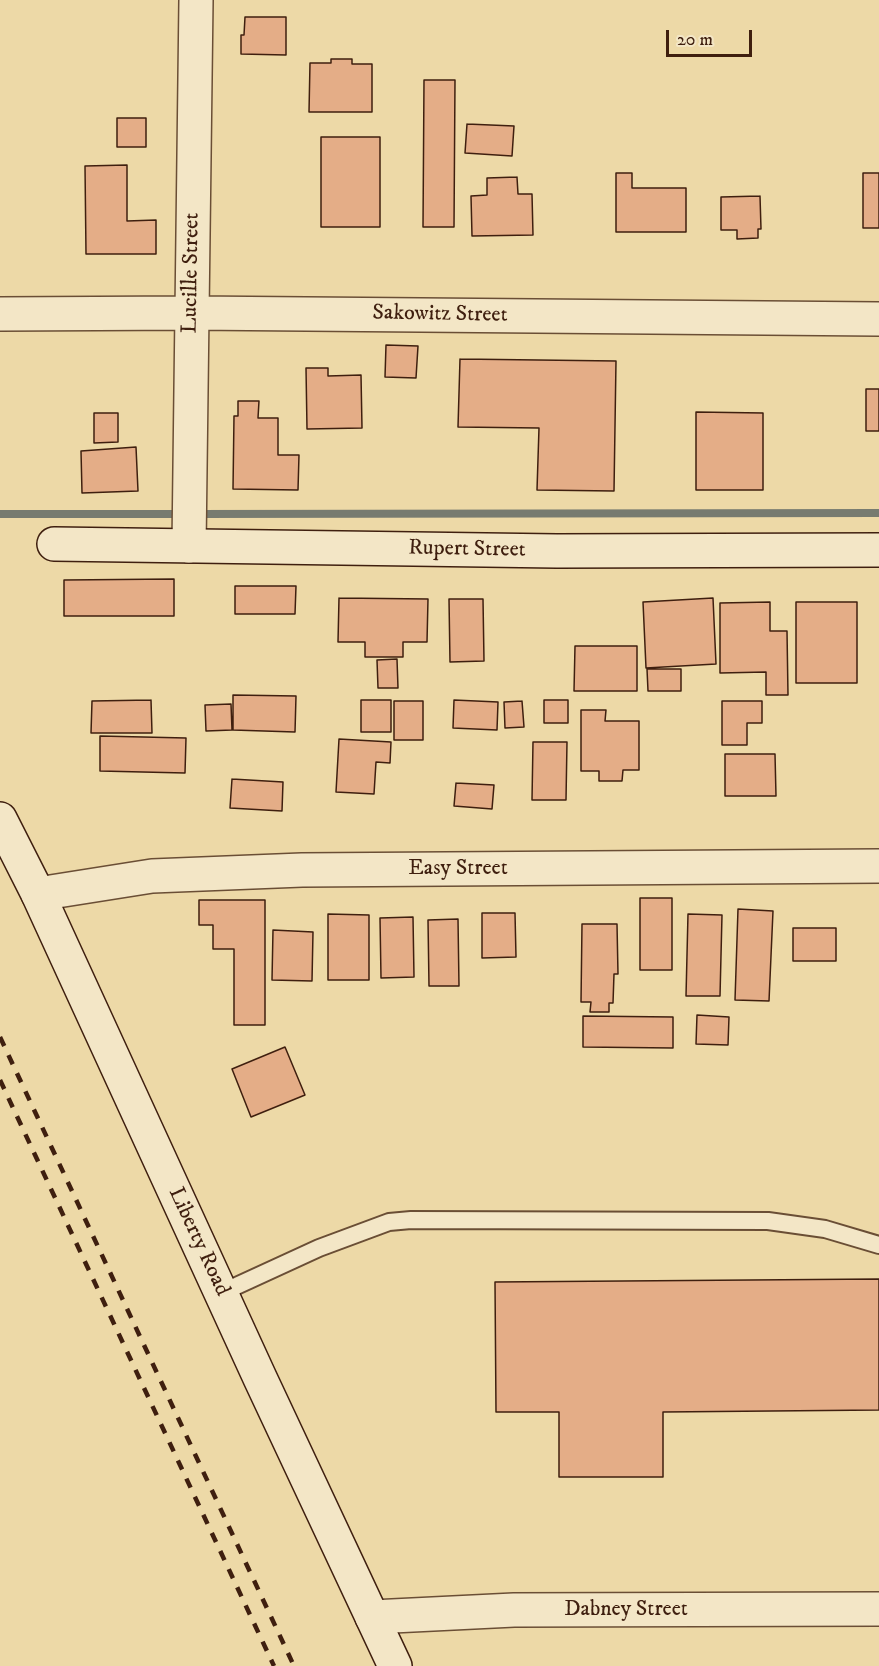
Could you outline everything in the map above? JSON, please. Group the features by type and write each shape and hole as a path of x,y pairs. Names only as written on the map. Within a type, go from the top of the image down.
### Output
{"street":[{"name":"Lucille Street","path":"189,522 196,0"},
{"name":"Sakowitz Street","path":"0,315 192,313 879,319"},
{"name":"Rupert Street","path":"54,544 189,522 557,551 879,550"},
{"name":"Liberty Road","path":"0,819 38,894 395,1666"},
{"name":"Easy Street","path":"38,894 152,876 302,870 879,866"},
{"name":"Dabney Street","path":"372,1617 514,1610 879,1609"}],"lane":[{"path":"221,1293 319,1248 390,1222 411,1220 768,1221 825,1228 879,1245"}],"building":[{"path":"245,17 286,17 286,55 241,54 241,35 244,35"},
{"path":"331,59 352,59 352,64 372,64 372,112 309,112 310,63 331,63"},
{"path":"424,80 455,80 454,227 423,227"},
{"path":"117,118 146,118 146,147 117,147"},
{"path":"467,124 514,126 512,156 465,153"},
{"path":"321,137 380,137 380,227 321,227"},
{"path":"127,165 127,221 156,220 156,254 86,254 85,166"},
{"path":"616,173 632,173 632,188 686,188 686,232 616,232"},
{"path":"863,173 879,173 879,228 863,228"},
{"path":"517,177 518,194 532,194 533,235 472,236 471,196 487,195 487,178"},
{"path":"760,196 761,229 758,229 758,238 737,239 737,230 721,230 721,197"},
{"path":"386,345 418,346 416,378 385,377"},
{"path":"460,359 616,361 614,491 537,490 539,428 458,427"},
{"path":"306,368 328,368 328,376 361,375 362,428 307,429"},
{"path":"866,389 879,389 879,431 866,431"},
{"path":"238,401 259,401 258,418 278,418 278,455 299,455 298,490 233,489 234,416 238,416"},
{"path":"696,412 763,413 763,490 696,490"},
{"path":"94,413 118,413 118,442 94,443"},
{"path":"136,447 138,491 82,493 81,451"},
{"path":"174,579 174,616 64,616 64,580"},
{"path":"235,586 296,586 295,614 235,614"},
{"path":"339,598 428,599 427,642 403,642 403,657 365,657 365,642 338,642"},
{"path":"713,598 716,664 646,668 643,602"},
{"path":"449,599 483,599 484,661 450,662"},
{"path":"770,602 770,631 787,631 788,695 766,695 766,672 720,673 720,603"},
{"path":"796,602 857,602 857,683 796,683"},
{"path":"575,646 637,646 637,691 574,691"},
{"path":"397,659 398,688 378,688 377,660"},
{"path":"647,669 681,669 681,691 648,691"},
{"path":"233,695 296,696 295,732 233,730"},
{"path":"151,700 152,733 91,733 92,701"},
{"path":"361,700 391,700 391,732 361,732"},
{"path":"454,700 498,702 497,730 453,728"},
{"path":"544,700 568,700 568,723 544,723"},
{"path":"394,701 423,701 423,740 394,740"},
{"path":"522,701 524,727 505,728 504,702"},
{"path":"722,701 762,701 762,723 747,723 747,745 722,745"},
{"path":"231,704 232,730 206,731 205,705"},
{"path":"581,710 606,710 605,721 639,721 639,770 623,770 622,781 599,781 599,771 581,771"},
{"path":"100,736 186,738 185,773 100,771"},
{"path":"339,739 391,742 390,763 376,762 374,794 336,792"},
{"path":"533,742 567,742 566,800 532,800"},
{"path":"725,754 775,754 776,796 725,796"},
{"path":"232,779 283,782 282,811 230,808"},
{"path":"456,783 494,785 492,809 454,806"},
{"path":"640,898 672,898 672,970 640,970"},
{"path":"199,900 265,900 265,1025 234,1025 234,949 213,949 213,925 199,925"},
{"path":"738,909 773,911 769,1001 735,1000"},
{"path":"482,913 515,913 516,957 482,958"},
{"path":"328,914 369,915 369,980 328,980"},
{"path":"688,914 722,915 720,996 686,996"},
{"path":"413,917 414,977 381,978 380,918"},
{"path":"458,919 459,986 429,986 428,920"},
{"path":"582,924 617,924 618,974 614,974 613,1003 609,1003 609,1012 590,1012 591,1002 581,1002"},
{"path":"793,928 836,928 836,961 793,961"},
{"path":"273,930 313,932 312,981 272,980"},
{"path":"697,1015 729,1017 728,1045 696,1044"},
{"path":"583,1016 673,1017 673,1048 583,1047"},
{"path":"285,1047 305,1095 251,1117 232,1069"},
{"path":"879,1279 879,1410 663,1412 663,1477 559,1477 559,1412 496,1412 495,1282"}],"waterway":[{"path":"195,514 879,513"},
{"path":"0,514 183,514"}],"railway":[{"path":"0,1037 294,1666"},
{"path":"0,1080 274,1666"}]}
